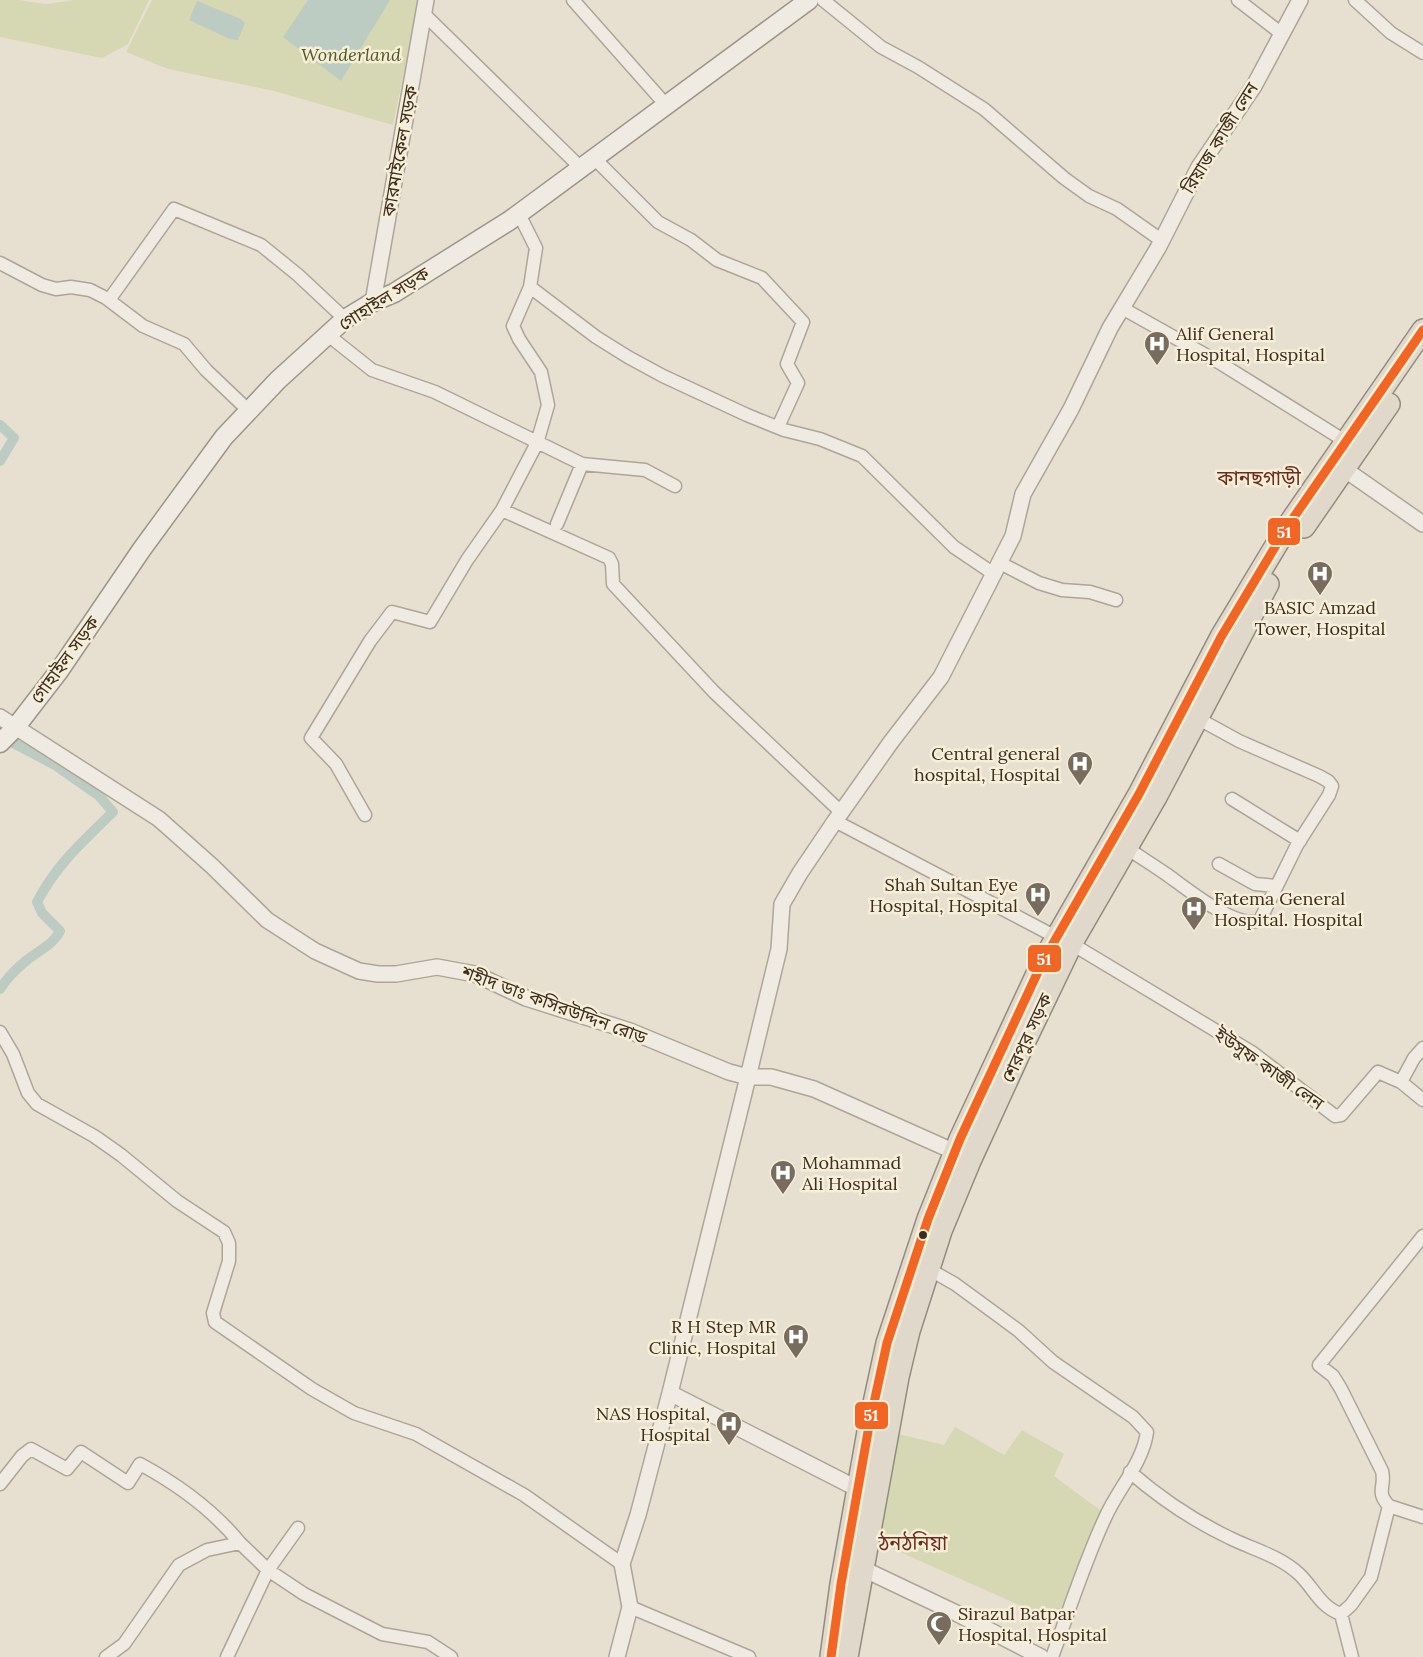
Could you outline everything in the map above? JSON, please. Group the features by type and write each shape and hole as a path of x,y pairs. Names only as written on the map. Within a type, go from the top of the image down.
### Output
{"highway":[{"name":"শেরপুর সড়ক","path":"831,1657 909,1331 921,1266 955,1152 1015,1021 1064,940 1127,848 1278,567 1338,465 1345,441 1423,330"},
{"name":"শেরপুর সড়ক","path":"847,1657 858,1489 887,1343 921,1266 941,1231 1064,940 1221,637 1287,526 1338,465 1423,354"}],"main road":[{"name":"গোহাইল সড়ক","path":"8,735 58,671 142,549 224,437 278,380 345,320 373,302 394,293 519,214 809,0"}],"street":[{"path":"573,0 666,105"},
{"path":"823,0 881,47 918,67 984,109 1064,178 1089,196 1117,209 1161,240"},
{"path":"1238,0 1282,34"},
{"name":"রিয়াজ কাজী লেন","path":"622,1564 638,1515 670,1393 748,1077 779,949 782,904 838,816 940,677 1013,536 1023,494 1071,409 1110,328 1161,240 1199,167 1254,86 1300,0"},
{"path":"1355,0 1391,33 1423,53"},
{"path":"425,6 588,163 658,222 691,240 717,260 762,278 803,322 787,364 798,383 778,427"},
{"name":"কারমাইকেল সড়ক","path":"373,302 425,6"},
{"path":"109,300 174,209 261,245 298,275 345,320"},
{"path":"365,815 336,764 311,738 370,641 392,612 430,622 467,560 502,510 537,443 548,405 541,372 513,326 530,287 537,248 519,214"},
{"path":"0,263 42,285 56,289 70,286 90,290 109,300 143,326 184,344 206,370 249,411"},
{"path":"530,287 596,337 628,357 747,415 820,439 862,456 954,547 997,568 1040,583 1062,590 1090,592 1116,600"},
{"path":"1122,308 1229,369 1345,441"},
{"path":"328,335 372,370 435,392 582,464 645,470 675,486"},
{"path":"557,524 582,464"},
{"path":"1338,465 1423,524"},
{"path":"502,510 609,558 612,564 613,584 714,692 838,816 1064,940"},
{"name":"শহীদ ডাঃ কসিরউদ্দিন রোড","path":"0,717 8,735 159,819 212,866 267,920 315,951 359,971 378,975 437,967 476,974 526,998 630,1031 729,1072 748,1077 771,1077 814,1089 955,1152"},
{"path":"1127,848 1210,905 1240,919 1254,922 1260,920 1300,841 1329,795 1332,786 1329,781 1246,744 1197,718"},
{"path":"1232,799 1300,841"},
{"path":"1219,864 1255,884 1276,886"},
{"name":"ইউসুফ কাজী লেন","path":"1064,940 1253,1053 1335,1116 1341,1115 1378,1072 1401,1082 1423,1100"},
{"path":"0,1032 13,1054 28,1093 37,1104 94,1136 177,1201 224,1232 229,1243 229,1261 213,1313 215,1322 312,1389 345,1408 416,1434 524,1495 622,1564 630,1607 617,1657"},
{"path":"1401,1082 1414,1058 1423,1048"},
{"path":"1423,1236 1319,1365 1333,1376 1382,1471 1380,1490 1382,1498 1389,1506 1423,1516"},
{"path":"921,1266 996,1314 1019,1331 1053,1362 1116,1405 1144,1427 1147,1432 1146,1441 1105,1518 1052,1657"},
{"path":"670,1393 858,1489"},
{"path":"0,1484 22,1456 31,1449 68,1469 81,1452 128,1483 140,1464 170,1481 227,1527 268,1570 304,1594 382,1634 428,1642 451,1657"},
{"path":"1130,1472 1162,1498 1210,1529 1282,1562 1299,1573 1331,1611 1341,1614"},
{"path":"1341,1614 1352,1605 1371,1577 1389,1506"},
{"path":"227,1657 239,1627 268,1570 298,1528"},
{"path":"106,1657 123,1644 179,1565 207,1550 240,1543"},
{"path":"854,1564 1041,1657"},
{"path":"630,1607 749,1657"},
{"path":"1341,1614 1352,1657"}],"green space":[{"path":"0,0 46,4 75,0 149,0 128,44 102,58 0,37"},
{"name":"Wonderland","path":"152,0 419,0 393,125 274,91 168,69 126,52"},
{"path":"955,1427 1004,1455 1022,1430 1064,1454 1054,1476 1104,1513 1062,1624 875,1541 894,1433 944,1445"}],"shaded area":[{"path":"308,0 390,0 341,81 283,37"},
{"path":"197,1 241,19 245,23 238,40 230,39 189,20"}],"waterway":[{"path":"0,425 14,438 0,461"},
{"path":"0,736 55,765 99,796 113,812 62,865 37,902 42,913 60,931 57,936 50,944 20,966 0,989"}],"transit line":[{"name":"51","path":"831,1657 841,1584 869,1426 887,1343 928,1219 960,1139 1043,961 1139,794 1221,637 1287,527 1423,330"}],"place":[{"name":"Alif General Hospital, Hospital","path":"1157,367"},
{"name":"BASIC Amzad Tower, Hospital","path":"1320,597"},
{"name":"Central general hospital, Hospital","path":"1080,787"},
{"name":"Shah Sultan Eye Hospital, Hospital","path":"1038,918"},
{"name":"Fatema General Hospital. Hospital","path":"1194,932"},
{"name":"Mohammad Ali Hospital","path":"783,1196"},
{"name":"R H Step MR Clinic, Hospital","path":"796,1360"},
{"name":"NAS Hospital, Hospital","path":"729,1447"},
{"name":"Sirazul Batpar Hospital, Hospital","path":"939,1647"}],"district":[{"name":"কানছগাড়ী","path":"1259,478"},
{"name":"ঠনঠনিয়া","path":"913,1543"}]}
